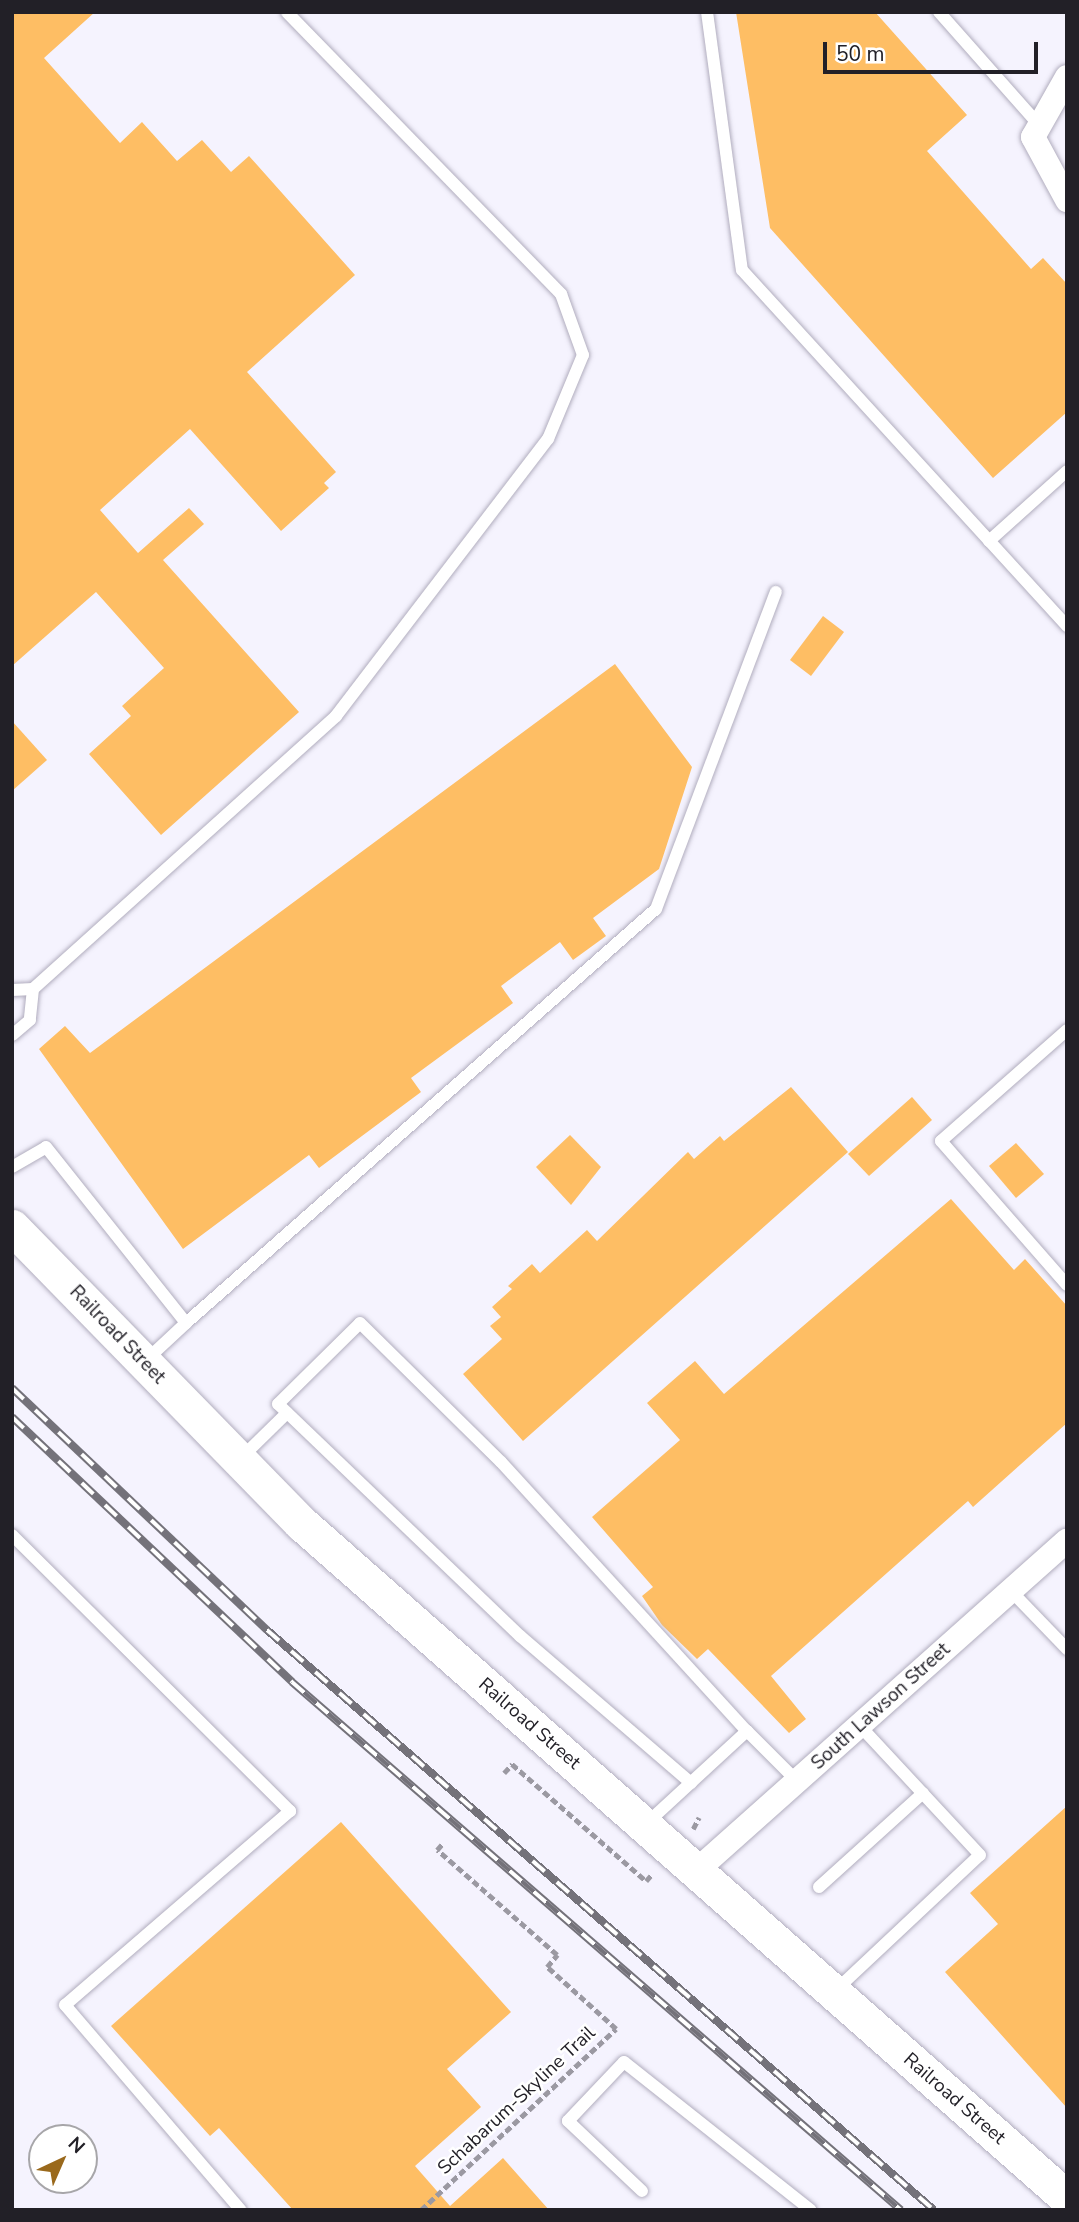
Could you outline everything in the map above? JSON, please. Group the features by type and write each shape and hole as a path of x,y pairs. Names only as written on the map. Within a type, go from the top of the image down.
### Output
{"street":[{"path":"1067,77 1033,136 1067,200"},
{"name":"Railroad Street","path":"12,1227 301,1523 1067,2198"},
{"name":"South Lawson Street","path":"696,1871 1067,1541"}],"lane":[{"path":"12,990 33,989 336,716 548,439 583,355 561,295 287,12"},
{"path":"708,12 742,270 1067,626"},
{"path":"939,12 1039,125"},
{"path":"989,541 1067,471"},
{"path":"144,1362 656,909 776,592"},
{"path":"12,1035 30,1020 33,989"},
{"path":"1067,1030 941,1141 1067,1285"},
{"path":"12,1167 46,1147 186,1323"},
{"path":"691,1783 520,1636 278,1404 360,1324 501,1462 747,1731 797,1781"},
{"path":"239,1460 287,1413"},
{"path":"12,1535 290,1811 65,2005 241,2210"},
{"path":"1011,1591 1067,1649"},
{"path":"833,1993 980,1855 860,1726"},
{"path":"644,1826 747,1731"},
{"path":"819,1887 923,1793"},
{"path":"642,2190 568,2121 624,2062 811,2210"}],"path":[{"name":"Schabarum-Skyline Trail","path":"421,2210 615,2029 547,1967 557,1955 436,1850 442,1844"}],"building":[{"path":"12,12 95,12 44,58 120,143 142,122 177,161 202,140 231,172 249,156 355,275 247,372 336,472 324,483 329,488 281,531 190,429 100,510 138,553 189,508 204,524 163,560 299,712 161,835 89,754 131,716 122,706 164,668 96,592 12,666"},
{"path":"736,12 875,12 967,115 927,151 1031,269 1043,258 1067,284 1067,412 993,478 770,228"},
{"path":"823,616 844,632 811,676 790,660"},
{"path":"615,664 692,767 659,869 593,918 606,936 573,960 560,942 501,986 513,1003 411,1078 421,1092 319,1168 309,1155 183,1249 39,1049 65,1026 90,1053"},
{"path":"12,721 47,760 12,791"},
{"path":"791,1087 848,1152 523,1441 463,1374 502,1339 490,1326 501,1317 492,1307 512,1289 508,1286 532,1264 540,1273 587,1230 597,1241 688,1152 694,1159 720,1136 724,1141"},
{"path":"912,1097 932,1120 869,1176 848,1154"},
{"path":"570,1135 601,1167 571,1205 536,1167"},
{"path":"1016,1143 1044,1174 1016,1198 989,1166"},
{"path":"951,1199 1014,1270 1025,1259 1067,1306 1067,1423 973,1507 968,1501 771,1676 806,1719 789,1733 708,1649 697,1659 662,1625 642,1596 653,1587 592,1517 680,1440 647,1403 695,1361 724,1394"},
{"path":"1067,1806 1067,2108 945,1972 998,1924 970,1893"},
{"path":"341,1822 511,2012 447,2069 481,2107 415,2166 450,2206 503,2158 549,2210 293,2210 219,2128 210,2136 111,2026"}],"railway":[{"path":"12,1388 267,1630 934,2210"},
{"path":"12,1417 292,1682 901,2210"}]}
